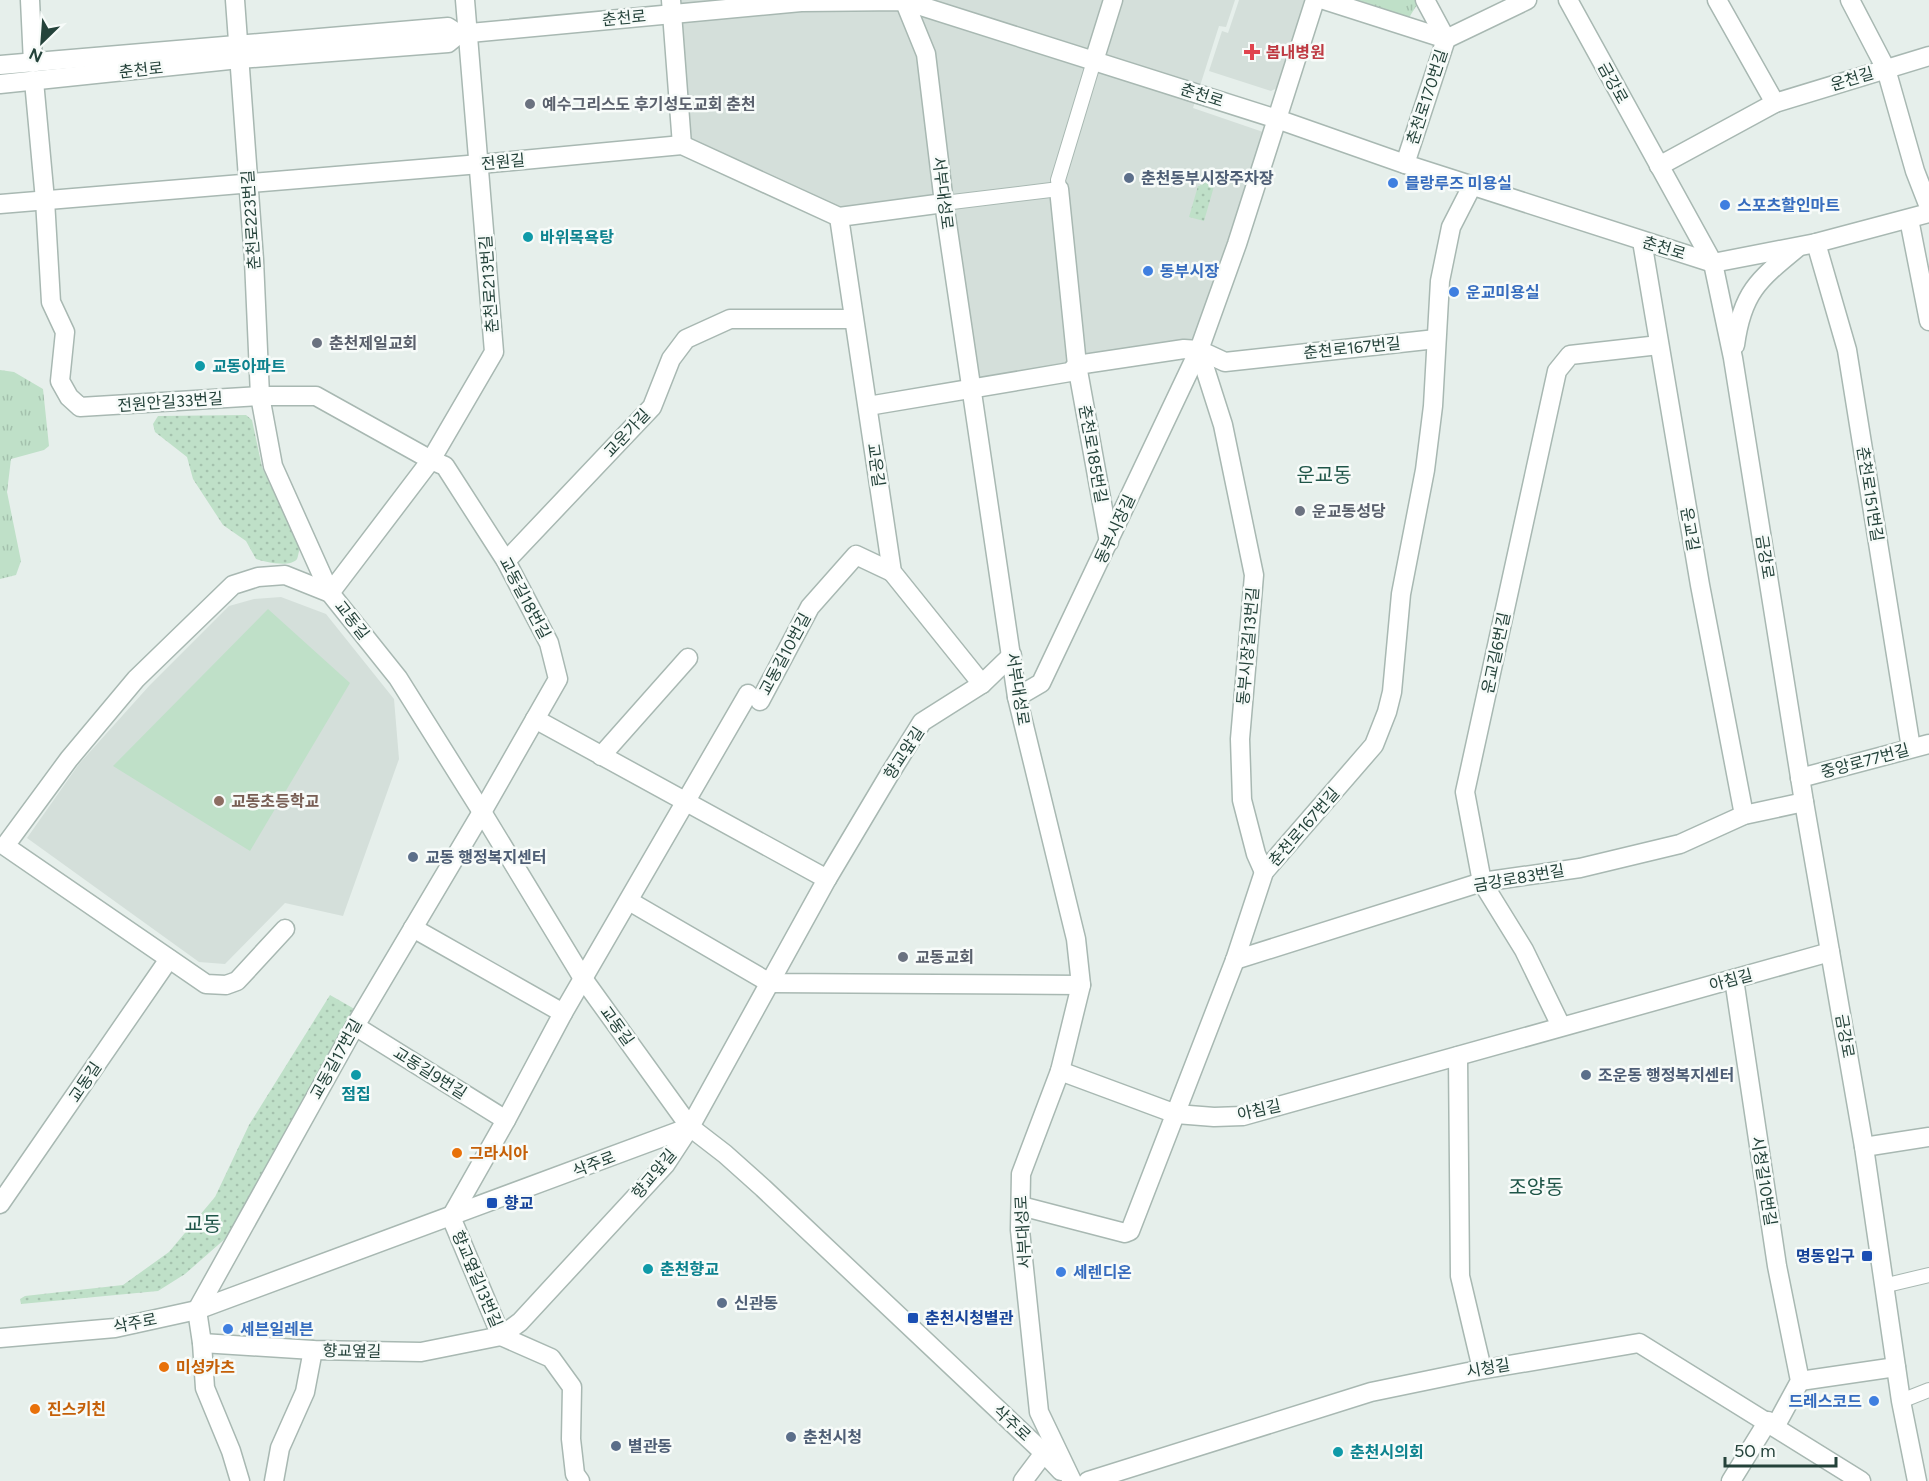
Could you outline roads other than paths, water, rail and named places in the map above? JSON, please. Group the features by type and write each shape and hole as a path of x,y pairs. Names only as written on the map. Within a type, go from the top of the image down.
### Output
{"street":[{"path":"30,0 45,200"},
{"name":"춘천로223번길","path":"235,0 249,183 260,396 273,466 330,593"},
{"name":"춘천로213번길","path":"330,593 431,460 494,352 480,164 464,33 465,0"},
{"name":"춘천로","path":"0,84 34,72 238,52 448,42 464,33 672,7 802,1 905,0 1277,119 1405,164 1713,263 1807,245 1929,213"},
{"name":"서부대성로","path":"905,0 926,54 944,203 1017,698 1076,939 1081,985 1060,1071 1021,1174 1020,1230 1039,1412 1071,1481"},
{"path":"1094,61 1113,0"},
{"name":"동부시장길","path":"1017,698 1041,683 1200,350 1315,0"},
{"path":"1324,0 1446,39 1527,0"},
{"name":"춘천로170번길","path":"1405,164 1446,39 1425,0"},
{"name":"금강로","path":"1568,0 1713,263 1733,358 1800,778 1864,1147 1901,1401 1917,1481"},
{"path":"1717,0 1775,103"},
{"path":"1850,0 1886,69 1915,171 1929,207"},
{"path":"672,7 682,145 839,217 1059,189"},
{"name":"운천길","path":"1659,166 1775,103 1929,56"},
{"name":"춘천로185번길","path":"1094,61 1058,180 1077,365 1109,543"},
{"name":"춘천로","path":"0,65 34,72"},
{"name":"전원길","path":"0,204 682,145"},
{"name":"춘천로167번길","path":"1021,1206 1125,1233 1130,1231 1235,960 1264,872 1374,745 1388,712 1392,692 1401,594 1425,470 1433,406 1440,280 1451,227 1472,186"},
{"name":"전원안길33번길","path":"45,200 51,302 65,332 60,381 69,397 80,407 260,396"},
{"name":"교운길","path":"839,217 892,572"},
{"path":"1909,219 1929,321"},
{"name":"운교길","path":"1642,241 1700,585 1744,815"},
{"path":"1733,358 1738,319 1745,302 1764,276 1807,245"},
{"name":"춘천로151번길","path":"1807,245 1847,350 1911,748"},
{"name":"교운가길","path":"506,561 652,407 671,359 686,339 730,319 853,319"},
{"name":"춘천로167번길","path":"1200,350 1225,362 1436,339"},
{"name":"운교길6번길","path":"1561,1026 1524,950 1482,882 1465,792 1557,371 1570,355 1659,345"},
{"path":"868,405 1070,372 1077,365 1184,349 1200,350"},
{"name":"동부시장길13번길","path":"1200,350 1223,425 1254,575 1240,739 1242,800 1256,855 1264,872"},
{"path":"260,396 316,396 431,460"},
{"name":"교동길18번길","path":"431,460 445,466 506,561 549,643 558,678 482,812"},
{"name":"교동길10번길","path":"584,980 686,803 810,607 856,555 892,572"},
{"path":"892,572 982,684"},
{"name":"교동길","path":"285,929 237,981 226,985 206,984 5,846 69,759 136,679 233,585 258,577 285,575 330,593 398,678 584,980 690,1127"},
{"name":"향교앞길","path":"501,1336 520,1323 665,1165 690,1127 827,879 922,722 982,684 1012,656"},
{"path":"601,756 688,658"},
{"path":"535,719 827,879"},
{"name":"중앙로77번길","path":"1800,778 1929,744"},
{"name":"금강로83번길","path":"1235,960 1482,882 1580,868 1680,844 1744,815 1804,801"},
{"name":"교동길17번길","path":"197,1310 354,1026 482,812"},
{"path":"630,901 770,983 1081,985"},
{"path":"413,928 563,1013"},
{"name":"아침길","path":"1060,1071 1176,1114 1214,1117 1243,1116 1830,952"},
{"name":"교동길","path":"0,1204 169,959"},
{"name":"시청길10번길","path":"1734,979 1777,1266 1800,1381"},
{"path":"451,1217 563,1013 584,980"},
{"name":"교동길9번길","path":"354,1026 506,1120"},
{"path":"1458,1056 1460,1276 1482,1369"},
{"name":"삭주로","path":"0,1338 114,1328 197,1310 690,1127 763,1188 1071,1481"},
{"path":"1864,1147 1929,1137"},
{"name":"향교옆길13번길","path":"451,1217 501,1336 551,1358 572,1387 571,1439 576,1478"},
{"path":"1883,1286 1929,1275"},
{"path":"197,1310 205,1388 231,1451 240,1481"},
{"name":"향교옆길","path":"202,1343 313,1350 421,1352 501,1336"},
{"name":"시청길","path":"1088,1481 1371,1392 1482,1369 1639,1343 1862,1481"},
{"path":"274,1481 280,1448 305,1392 313,1350"},
{"path":"1731,1481 1800,1381 1896,1367"},
{"path":"1901,1401 1929,1390"},
{"path":"1023,1481 1044,1453"}],"place":[{"name":"봄내병원","path":"1252,52"},
{"name":"예수그리스도 후기성도교회 춘천","path":"530,104"},
{"name":"춘천동부시장주차장","path":"1129,178"},
{"name":"믈랑루즈 미용실","path":"1393,183"},
{"name":"스포츠할인마트","path":"1725,205"},
{"name":"바위목욕탕","path":"528,237"},
{"name":"동부시장","path":"1148,271"},
{"name":"운교미용실","path":"1454,292"},
{"name":"춘천제일교회","path":"317,343"},
{"name":"교동아파트","path":"200,366"},
{"name":"운교동성당","path":"1300,511"},
{"name":"교동초등학교","path":"219,801"},
{"name":"교동 행정복지센터","path":"413,857"},
{"name":"교동교회","path":"903,957"},
{"name":"점집","path":"356,1075"},
{"name":"조운동 행정복지센터","path":"1586,1075"},
{"name":"그라시아","path":"457,1153"},
{"name":"향교","path":"492,1203"},
{"name":"명동입구","path":"1867,1256"},
{"name":"춘천향교","path":"648,1269"},
{"name":"세렌디온","path":"1061,1272"},
{"name":"신관동","path":"722,1303"},
{"name":"춘천시청별관","path":"913,1318"},
{"name":"세븐일레븐","path":"228,1329"},
{"name":"미성카츠","path":"164,1367"},
{"name":"드레스코드","path":"1874,1401"},
{"name":"진스키친","path":"35,1409"},
{"name":"춘천시청","path":"791,1437"},
{"name":"별관동","path":"616,1446"},
{"name":"춘천시의회","path":"1338,1452"}],"district":[{"name":"운교동","path":"1324,475"},
{"name":"조양동","path":"1536,1187"},
{"name":"교동","path":"203,1224"}]}
